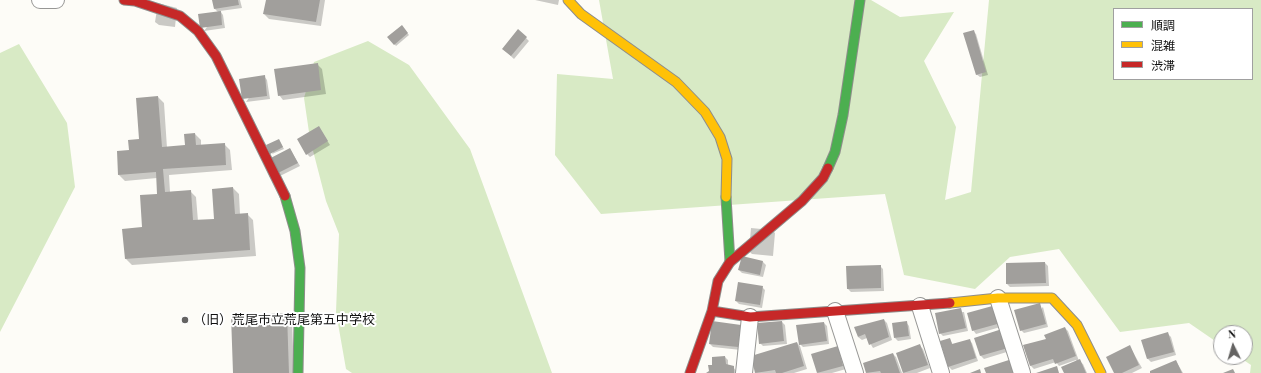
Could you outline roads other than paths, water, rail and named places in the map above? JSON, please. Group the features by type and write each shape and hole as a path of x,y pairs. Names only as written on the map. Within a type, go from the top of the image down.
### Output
{"street":[{"path":"40,0 56,0"},
{"path":"124,0 167,5 198,31 216,56 286,199 295,230 300,268 298,373"},
{"path":"568,0 581,14 676,82 705,112 720,137 727,159 726,216 730,262"},
{"path":"690,373 712,311 718,281 730,262 802,200 823,178 835,152 843,115 860,0"},
{"path":"712,311 750,317 920,306 998,298 1052,298 1077,324 1102,373"},
{"path":"998,298 1022,373"},
{"path":"920,306 941,373"},
{"path":"835,311 855,373"},
{"path":"744,373 750,317"}],"place":[{"name":"（旧）荒尾市立荒尾第五中学校","path":"185,320"}]}
